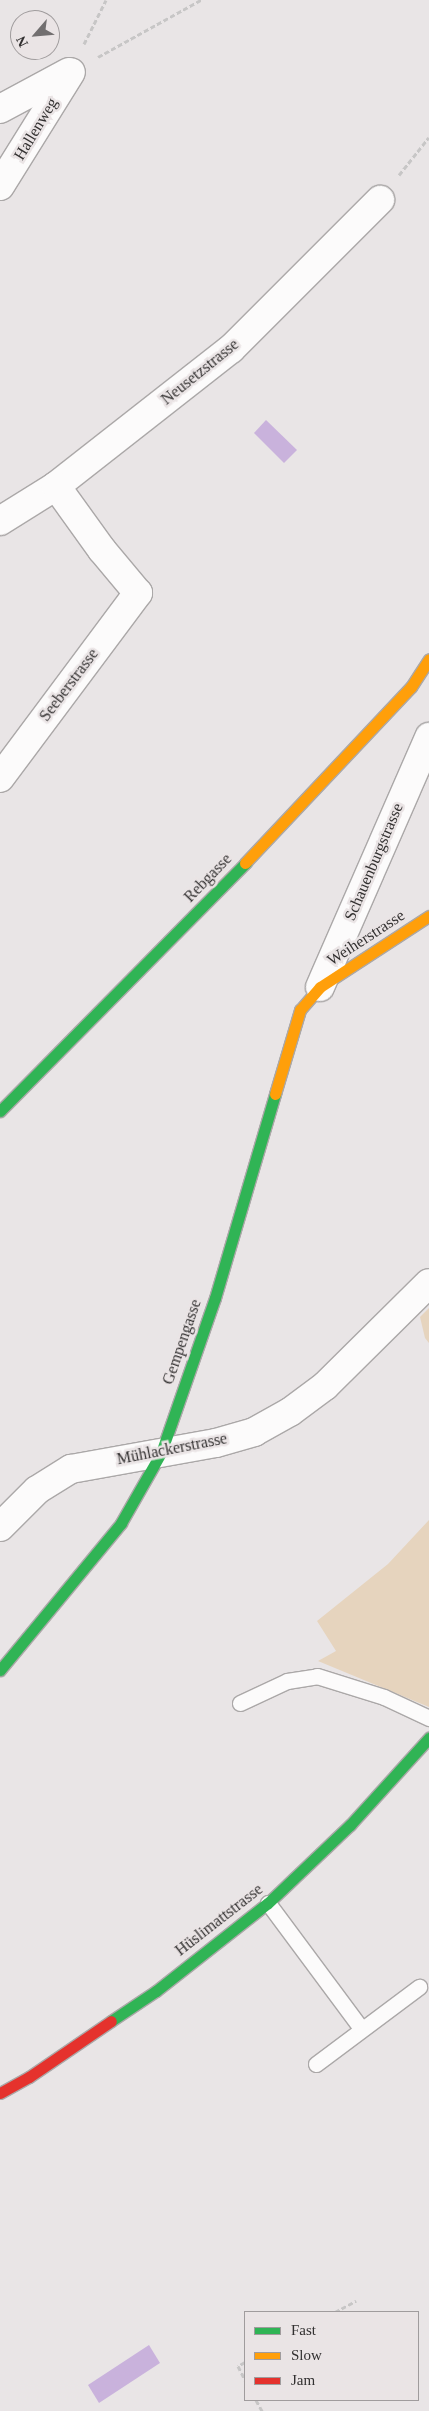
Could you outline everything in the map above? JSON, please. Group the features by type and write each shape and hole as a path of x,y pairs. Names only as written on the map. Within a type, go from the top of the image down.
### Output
{"street":[{"path":"0,108 71,72"},
{"name":"Hallenweg","path":"0,186 71,72"},
{"name":"Neusetzstrasse","path":"0,521 56,486 231,349 380,200"},
{"name":"Seeberstrasse","path":"0,778 138,593 102,550 56,486"},
{"name":"Rebgasse","path":"0,1111 226,884 412,687 429,659"},
{"name":"Schauenburgstrasse","path":"320,987 426,749"},
{"name":"Weiherstrasse","path":"320,987 429,916"},
{"name":"Gempengasse","path":"0,1670 121,1523 161,1453 215,1298 300,1010 320,987"},
{"name":"Mühlackerstrasse","path":"0,1527 37,1490 71,1469 216,1444 254,1432 290,1412 325,1386 429,1283"},
{"name":"Hüslimattstrasse","path":"0,2093 29,2077 156,1990 268,1903 350,1825 429,1738"}],"lane":[{"path":"240,1703 287,1681 317,1676 384,1697 429,1718"},
{"path":"268,1903 362,2028"},
{"path":"316,2064 362,2028 420,1987"}],"path":[{"path":"71,72 106,0"},
{"path":"71,72 201,0"},
{"path":"380,200 429,137"},
{"path":"337,2311 356,2301"},
{"path":"244,2363 238,2366 244,2378"}],"shaded area":[{"path":"266,420 297,450 284,463 254,433"},
{"path":"429,1308 429,1343 425,1338 420,1317"},
{"path":"429,1520 429,1707 318,1661 336,1651 317,1621 388,1564"},
{"path":"149,2345 160,2363 99,2403 88,2385"}],"traffic: fast":[{"path":"0,1111 245,863"},
{"path":"0,1670 121,1523 161,1453 215,1298 275,1094"},
{"path":"111,2021 156,1991 268,1903 350,1825 429,1738"}],"traffic: slow":[{"path":"245,863 411,687 429,659"},
{"path":"275,1094 300,1010 320,987 429,916"}],"traffic: jam":[{"path":"0,2093 29,2077 111,2021"}]}
